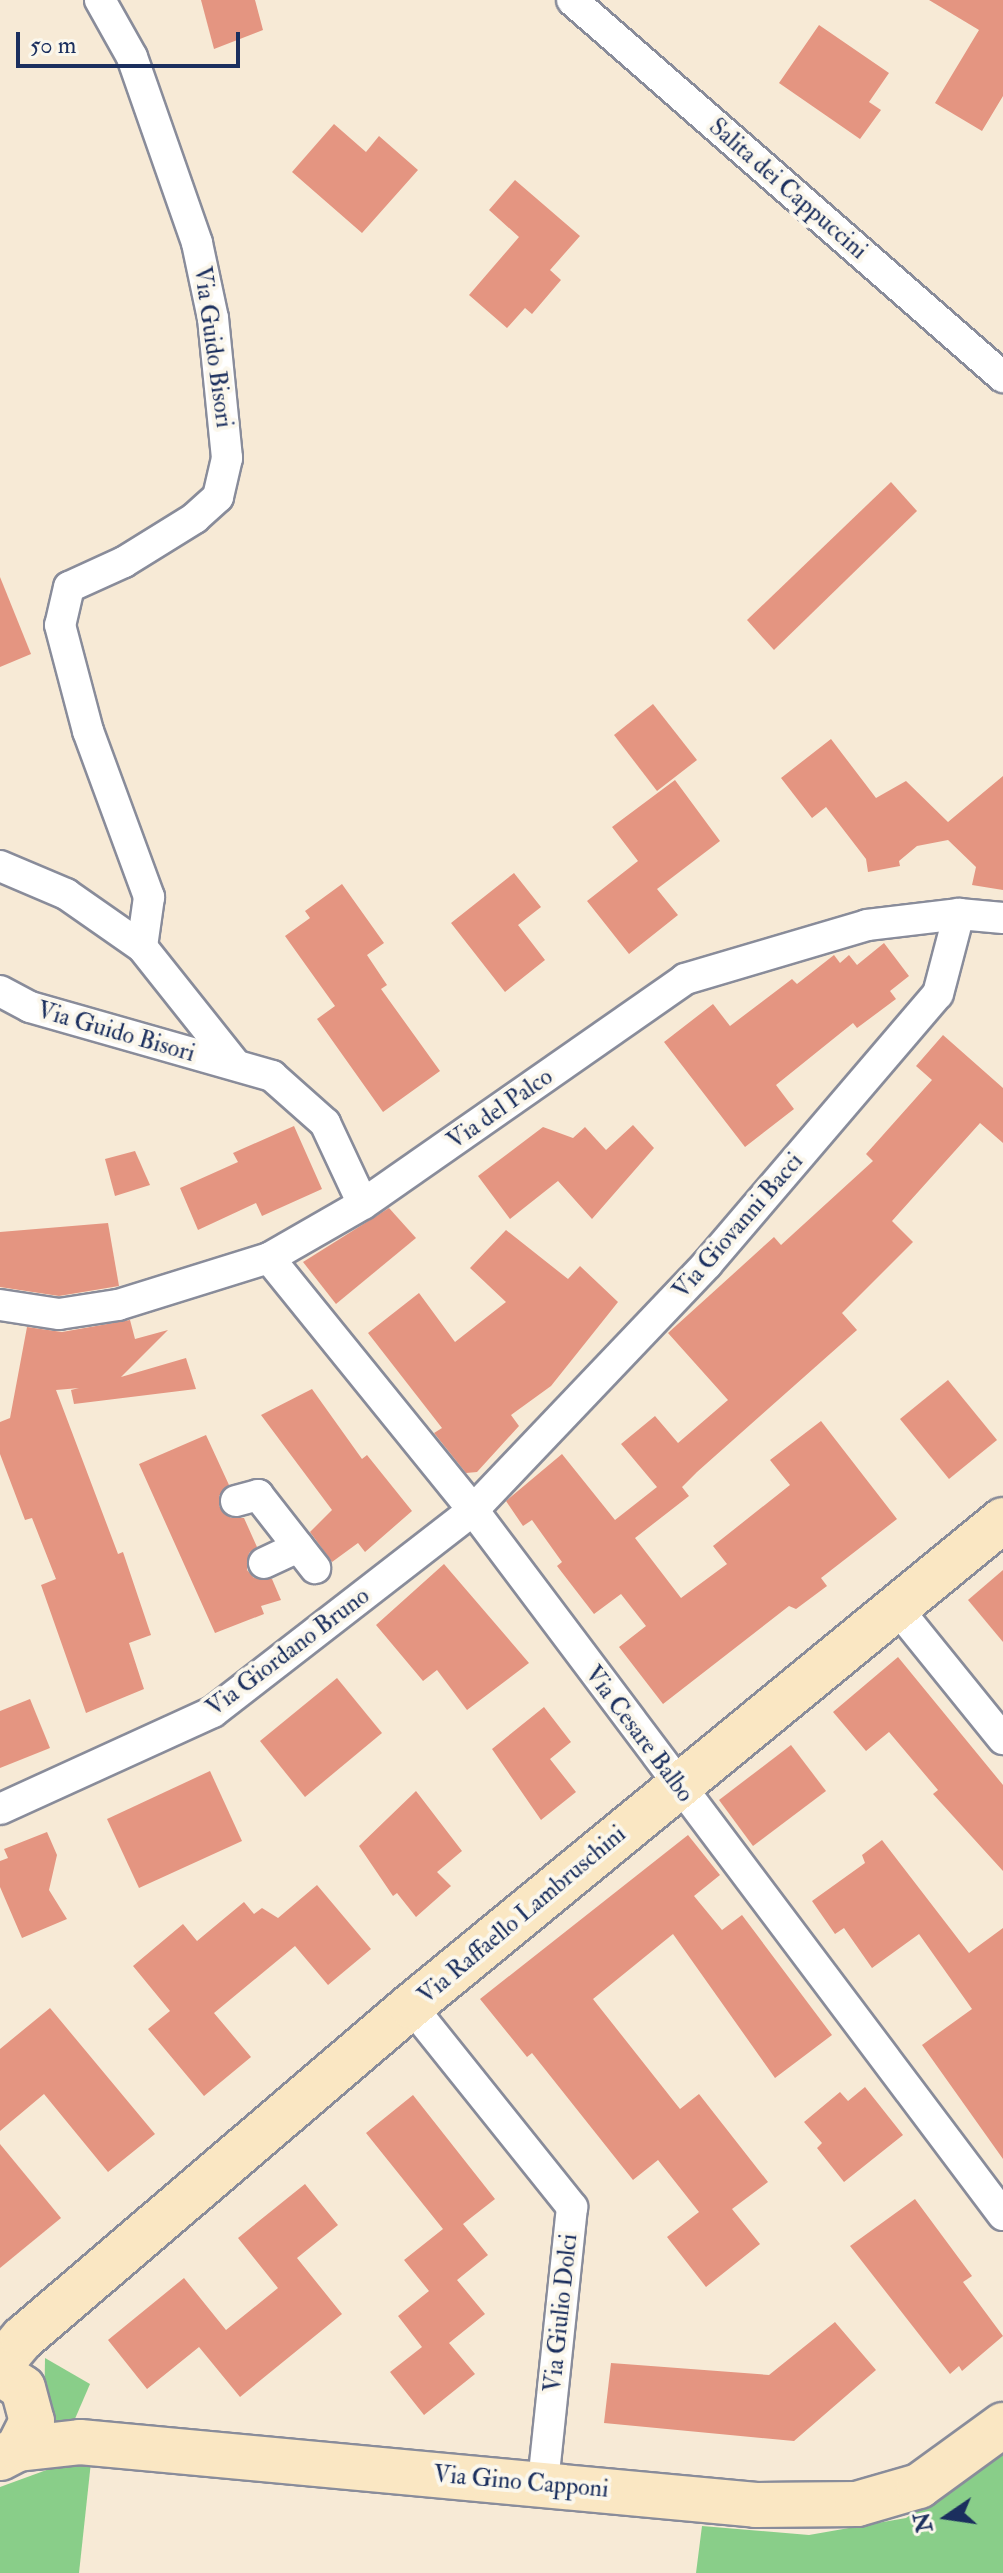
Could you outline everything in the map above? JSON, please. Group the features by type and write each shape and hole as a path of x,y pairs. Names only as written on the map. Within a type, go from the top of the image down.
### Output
{"main road":[{"name":"Via Raffaello Lambruschini","path":"8,2375 49,2320 411,2006 1003,1520"},
{"path":"8,2375 32,2421 9,2453"},
{"name":"Via Gino Capponi","path":"9,2453 80,2442 756,2505 857,2504 919,2486 1003,2425"}],"street":[{"name":"Via Guido Bisori","path":"100,0 132,57 197,243 213,318 227,458 218,497 195,518 124,562 91,573 69,587 60,625 88,731 149,897 142,947"},
{"name":"Salita dei Cappuccini","path":"572,0 1003,377"},
{"name":"Via Guido Bisori","path":"0,866 66,894 142,947 235,1064"},
{"name":"Via del Palco","path":"0,1305 59,1314 118,1305 269,1258 363,1204 685,979 867,925 959,914 1003,918"},
{"name":"Via Giovanni Bacci","path":"473,1510 707,1264 938,994 959,914"},
{"name":"Via Guido Bisori","path":"0,991 30,1007 272,1076 325,1123 363,1204"},
{"name":"Via Cesare Balbo","path":"269,1258 473,1510 676,1786 1003,2215"},
{"path":"236,1501 258,1495 307,1557 264,1563"},
{"name":"Via Giordano Bruno","path":"0,1809 213,1712 473,1510"},
{"path":"896,1607 1003,1739"},
{"name":"Via Giulio Dolci","path":"411,2006 572,2207 543,2484"}],"green space":[{"path":"45,2358 90,2384 68,2435 44,2426"},
{"path":"1003,2451 1003,2573 696,2573 702,2526 809,2535 906,2518"},
{"path":"91,2462 79,2573 0,2573 0,2487 52,2468"}],"building":[{"path":"201,0 255,0 263,30 214,49"},
{"path":"929,0 1003,0 1003,96 982,131 935,103 979,30"},
{"path":"819,25 889,73 869,102 881,110 860,139 779,83"},
{"path":"334,124 366,152 379,136 418,170 362,233 292,172"},
{"path":"515,180 580,236 550,270 561,280 532,314 525,308 507,328 469,295 519,237 489,210"},
{"path":"891,482 917,511 774,650 747,620"},
{"path":"0,577 31,654 0,667"},
{"path":"653,704 697,760 657,791 614,735"},
{"path":"831,739 876,798 906,781 948,822 1003,776 1003,890 972,885 976,867 948,840 917,846 899,861 900,866 868,872 866,859 826,807 812,818 781,778"},
{"path":"675,780 720,841 657,889 678,915 629,954 587,901 638,861 612,827"},
{"path":"514,873 541,907 518,925 545,960 505,992 451,923"},
{"path":"342,884 384,943 367,955 387,985 381,989 440,1071 383,1112 317,1019 335,1006 285,936 310,918 305,911"},
{"path":"884,943 909,976 890,991 896,999 857,1028 853,1023 776,1085 794,1109 745,1147 664,1042 713,1004 730,1026 792,979 797,984 834,955 840,963 849,955 857,965"},
{"path":"943,1035 1003,1088 1003,1143 980,1123 892,1221 913,1242 842,1313 857,1330 697,1472 682,1487 689,1496 635,1538 681,1598 727,1564 713,1546 790,1485 770,1460 821,1421 897,1519 821,1578 827,1586 796,1609 789,1606 663,1704 619,1647 646,1626 621,1594 594,1614 557,1566 562,1562 532,1520 523,1526 506,1501 562,1454 615,1520 657,1487 621,1444 655,1416 678,1443 728,1400 668,1333 774,1237 781,1245 873,1161 866,1154 932,1080 916,1066"},
{"path":"633,1125 654,1148 592,1219 558,1181 510,1219 478,1176 543,1127 573,1138 585,1127 606,1150"},
{"path":"294,1126 322,1189 262,1216 256,1203 198,1230 180,1188 238,1162 233,1153"},
{"path":"135,1151 150,1185 115,1196 105,1159"},
{"path":"389,1208 416,1238 336,1304 303,1262"},
{"path":"108,1223 119,1286 59,1296 0,1287 0,1232"},
{"path":"506,1230 568,1279 580,1266 618,1302 551,1386 511,1415 519,1426 477,1472 466,1473 434,1433 442,1428 368,1333 419,1293 455,1342 506,1302 470,1268"},
{"path":"130,1320 135,1339 168,1330 121,1377 186,1358 196,1389 74,1404 71,1390 79,1388 56,1390 118,1554 123,1552 151,1635 129,1643 144,1689 86,1713 41,1585 56,1579 32,1518 25,1520 0,1454 0,1422 10,1418 27,1327 62,1332"},
{"path":"948,1380 997,1440 949,1479 900,1419"},
{"path":"312,1389 362,1459 367,1455 412,1511 365,1552 358,1543 332,1562 310,1532 332,1510 261,1415"},
{"path":"206,1435 229,1485 219,1496 219,1506 231,1518 244,1518 257,1547 249,1553 247,1570 254,1578 272,1579 281,1600 261,1606 264,1614 215,1633 139,1464"},
{"path":"444,1564 529,1663 467,1710 437,1670 423,1681 376,1625"},
{"path":"1003,1570 1003,1642 968,1600"},
{"path":"898,1657 1003,1785 1003,1871 933,1794 938,1790 889,1732 866,1751 833,1712"},
{"path":"337,1678 382,1733 305,1797 260,1741"},
{"path":"30,1699 50,1748 0,1768 0,1711"},
{"path":"544,1707 571,1742 550,1759 576,1792 541,1820 492,1749"},
{"path":"791,1745 826,1791 753,1846 719,1800"},
{"path":"210,1771 242,1841 139,1888 107,1819"},
{"path":"416,1791 462,1851 437,1872 451,1886 416,1917 397,1893 393,1896 359,1846"},
{"path":"47,1832 57,1855 49,1890 67,1919 22,1938 0,1887 0,1861 8,1858 4,1849"},
{"path":"688,1835 720,1875 694,1896 722,1930 742,1915 832,2035 775,2078 673,1934 593,1999 680,2109 699,2094 768,2182 732,2209 760,2244 706,2287 667,2237 699,2212 658,2160 633,2180 532,2053 527,2057 480,1999"},
{"path":"882,1840 969,1953 1003,1928 1003,2159 922,2045 972,2009 919,1934 872,1968 844,1928 835,1934 812,1901 865,1863 862,1855"},
{"path":"317,1885 371,1949 328,1985 295,1946 214,2013 251,2057 204,2096 148,2029 170,2011 133,1966 183,1924 197,1941 244,1902 254,1914 262,1908 278,1918"},
{"path":"50,2008 155,2134 108,2172 44,2094 0,2131 0,2049"},
{"path":"865,2087 903,2135 844,2182 817,2148 822,2143 804,2122 840,2092 848,2101"},
{"path":"413,2095 495,2199 463,2224 488,2255 457,2280 485,2314 449,2343 475,2374 424,2415 390,2372 422,2347 398,2316 429,2291 404,2260 443,2229 366,2133"},
{"path":"0,2144 61,2218 0,2268"},
{"path":"305,2184 338,2225 297,2258 342,2314 240,2397 199,2347 147,2389 108,2340 184,2278 226,2330 278,2288 238,2238"},
{"path":"915,2199 972,2276 963,2282 1003,2336 962,2371 959,2366 950,2374 850,2246"},
{"path":"835,2322 876,2370 794,2441 604,2423 611,2363 769,2375"}]}
